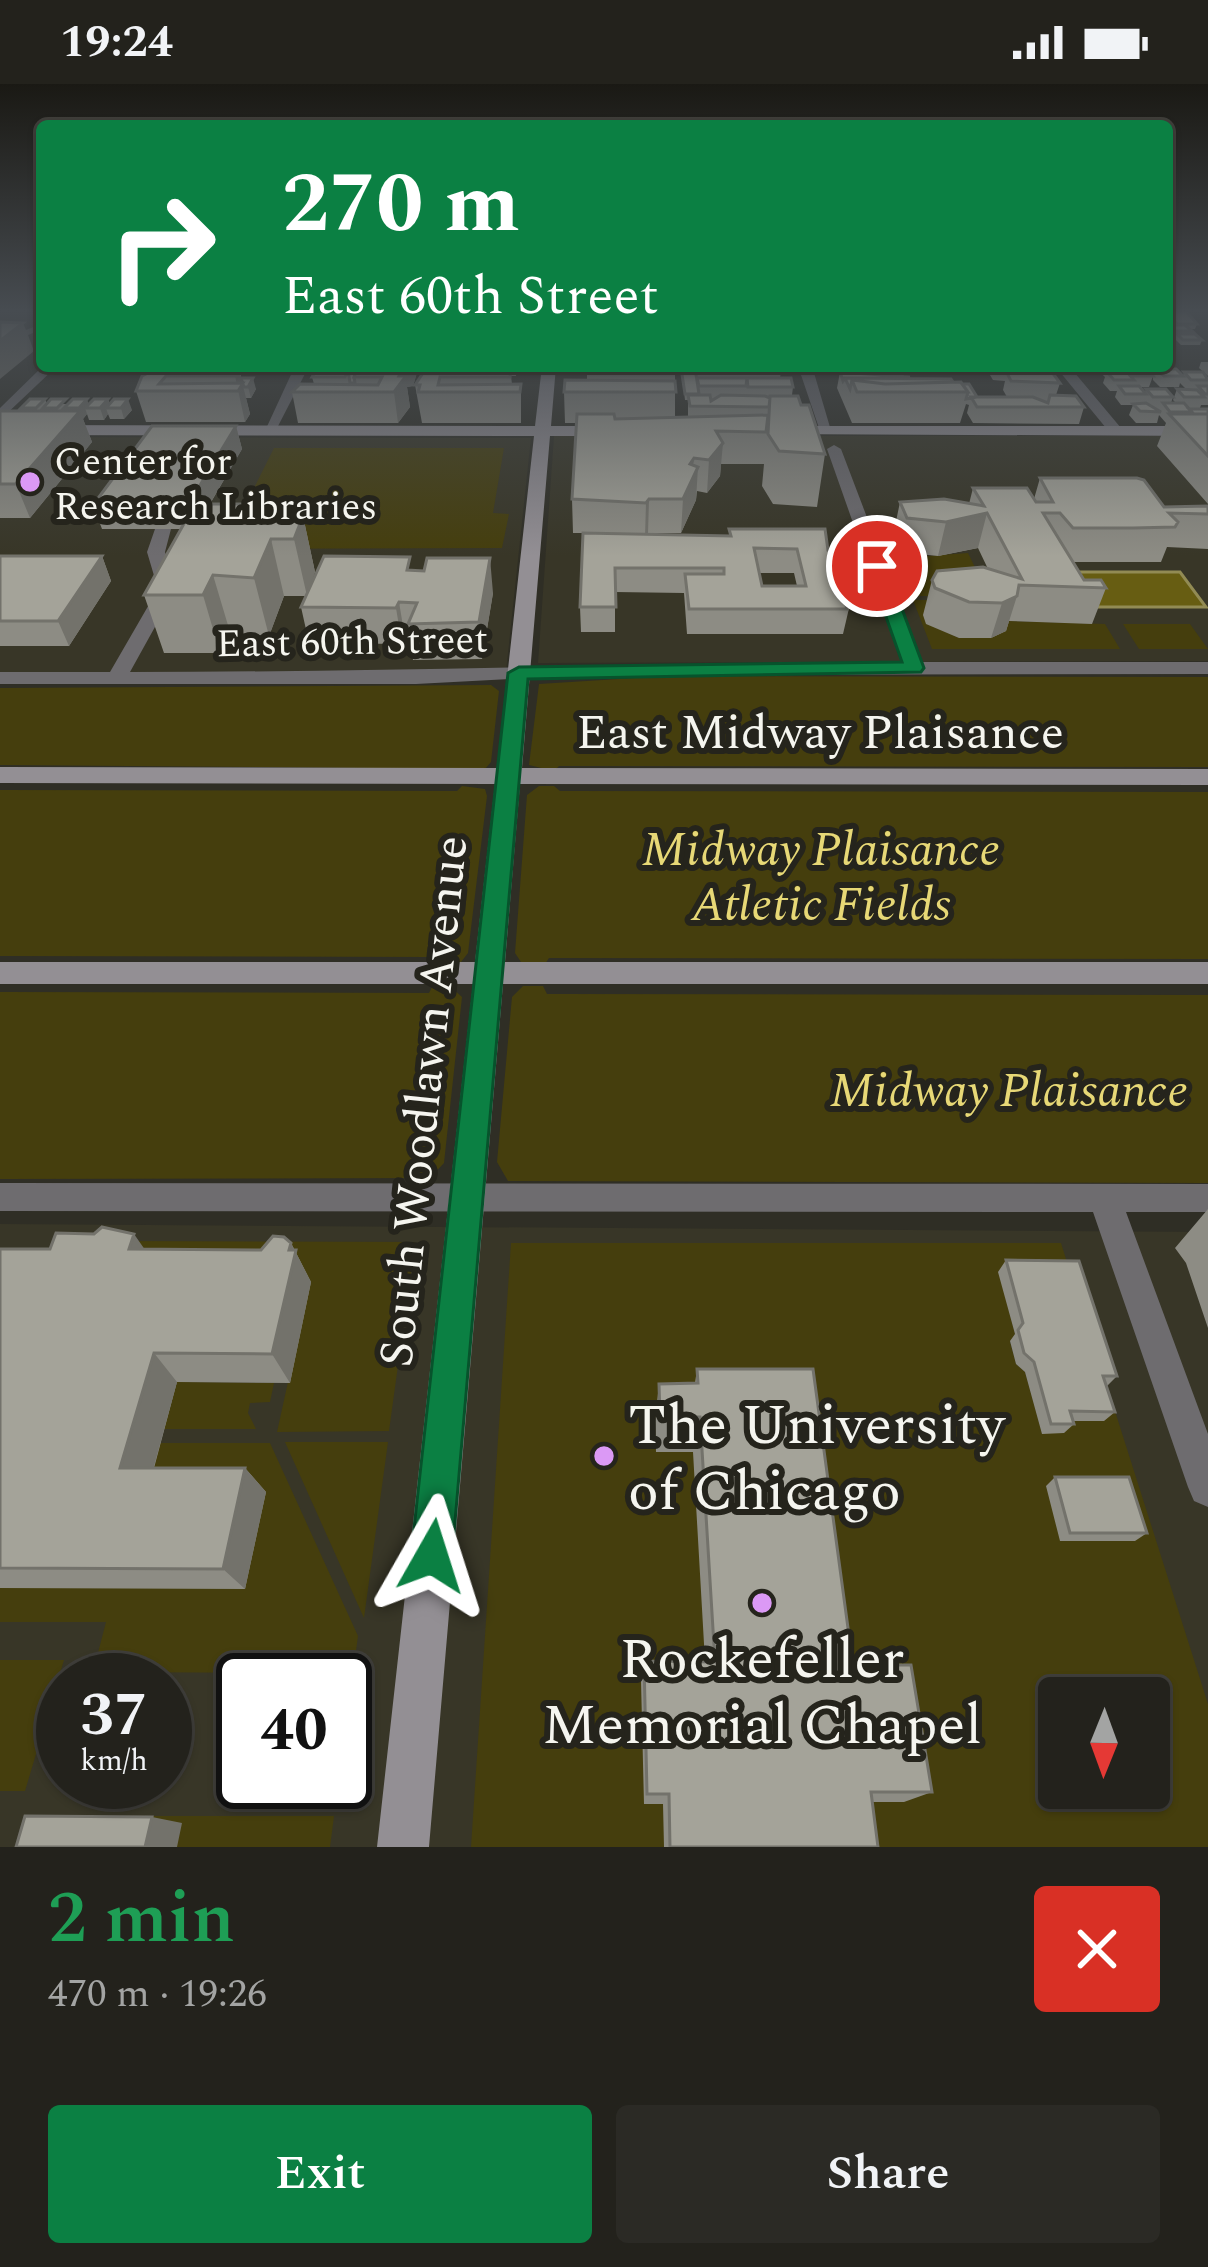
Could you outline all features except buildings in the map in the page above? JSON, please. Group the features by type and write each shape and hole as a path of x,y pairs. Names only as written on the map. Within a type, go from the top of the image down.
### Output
{"street":[{"path":"0,416 24,392"},
{"path":"268,430 288,392"},
{"name":"South Woodlawn Avenue","path":"403,1847 546,392"},
{"path":"814,392 914,668"},
{"path":"1084,392 1116,431"},
{"path":"0,430 642,431"},
{"path":"765,431 831,440 1208,431"},
{"path":"117,678 167,589 156,552 163,529"},
{"name":"East 60th Street","path":"0,678 380,679 519,673 1208,668"},
{"name":"East Midway Plaisance","path":"0,775 1208,777"},
{"path":"0,973 1208,973"},
{"path":"0,1197 1208,1198"},
{"path":"1104,1198 1208,1487"}],"shaded area":[{"path":"554,436 1208,436 1208,661 538,663"},
{"path":"0,437 531,438 506,672 0,672"},
{"path":"1061,572 1180,572 1206,607 1082,607"},
{"name":"The University of Chicago","path":"0,1224 1208,1232 1208,1847 0,1847"}],"green space":[{"path":"274,448 504,448 493,513 509,514 502,548 210,549 227,514 273,514 242,512"},
{"path":"892,547 928,556 968,553 989,596 912,596"},
{"path":"913,600 991,600 935,627 959,638 1008,621 1105,624 1120,649 932,649"},
{"path":"1123,624 1190,624 1208,649 1139,649"},
{"path":"666,676 1208,677 1208,767 559,766 554,771 529,765 539,684"},
{"path":"491,685 499,691 491,762 485,769 0,765 0,688"},
{"path":"462,786 485,789 487,796 468,953 461,962 436,965 432,957 0,956 0,790 457,791"},
{"name":"Midway Plaisance","path":"539,786 560,791 1208,792 1208,959 549,958 545,964 521,962 515,953 527,795"},
{"name":"Midway Plaisance","path":"523,986 543,986 547,994 1208,995 1208,1183 508,1181 497,1162 512,997"},
{"path":"432,987 452,988 462,997 444,1163 430,1178 0,1179 0,992 429,993"},
{"path":"113,1241 415,1242 389,1431 277,1432 310,1282 152,1281"},
{"path":"511,1243 1061,1243 1070,1272 999,1273 1015,1334 1010,1342 1016,1364 1025,1372 1042,1433 1094,1386 1107,1386 1208,1704 1208,1847 471,1847"},
{"path":"177,1382 274,1383 270,1402 250,1403 248,1413 256,1429 164,1429"},
{"path":"285,1442 388,1442 364,1618"},
{"path":"160,1443 270,1443 358,1636 356,1653 216,1653 216,1672 192,1672 192,1653 98,1653 106,1622 0,1622 0,1588 147,1492"},
{"path":"0,1660 36,1660 36,1754 25,1791 0,1791"},
{"path":"53,1816 334,1816 330,1847 44,1847"}],"place":[{"name":"Center for Research Libraries","path":"30,482"},
{"name":"The University of Chicago","path":"604,1456"},
{"name":"Rockefeller Memorial Chapel","path":"762,1603"}],"route":[{"path":"432,1556 519,673 914,668 877,566"}],"park label":[{"name":"Midway Plaisance Atletic Fields","path":"821,876"}]}
